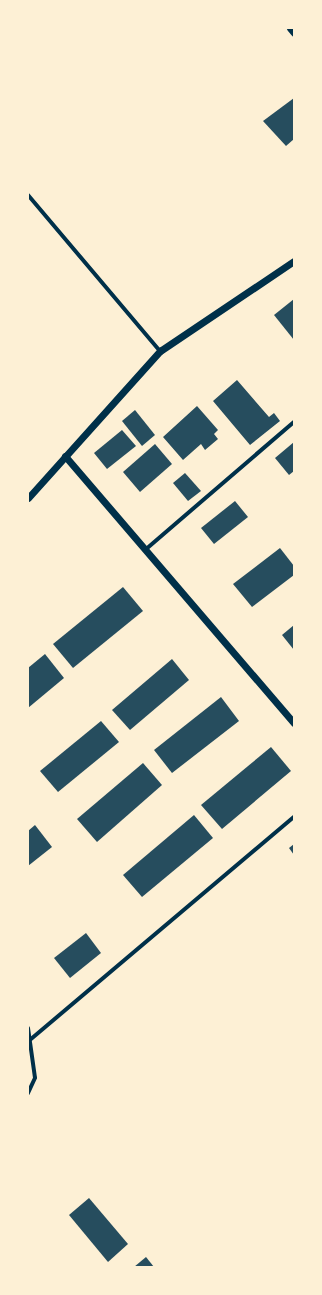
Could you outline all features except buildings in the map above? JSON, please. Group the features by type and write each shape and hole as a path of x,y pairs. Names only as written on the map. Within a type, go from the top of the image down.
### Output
{"street":[{"path":"290,28 294,33"},
{"path":"28,195 160,351"},
{"path":"28,498 160,351 294,261"},
{"path":"145,550 294,422"},
{"path":"65,456 294,722"},
{"path":"32,1039 294,817"},
{"path":"28,1028 32,1039 35,1078 28,1093"}]}
